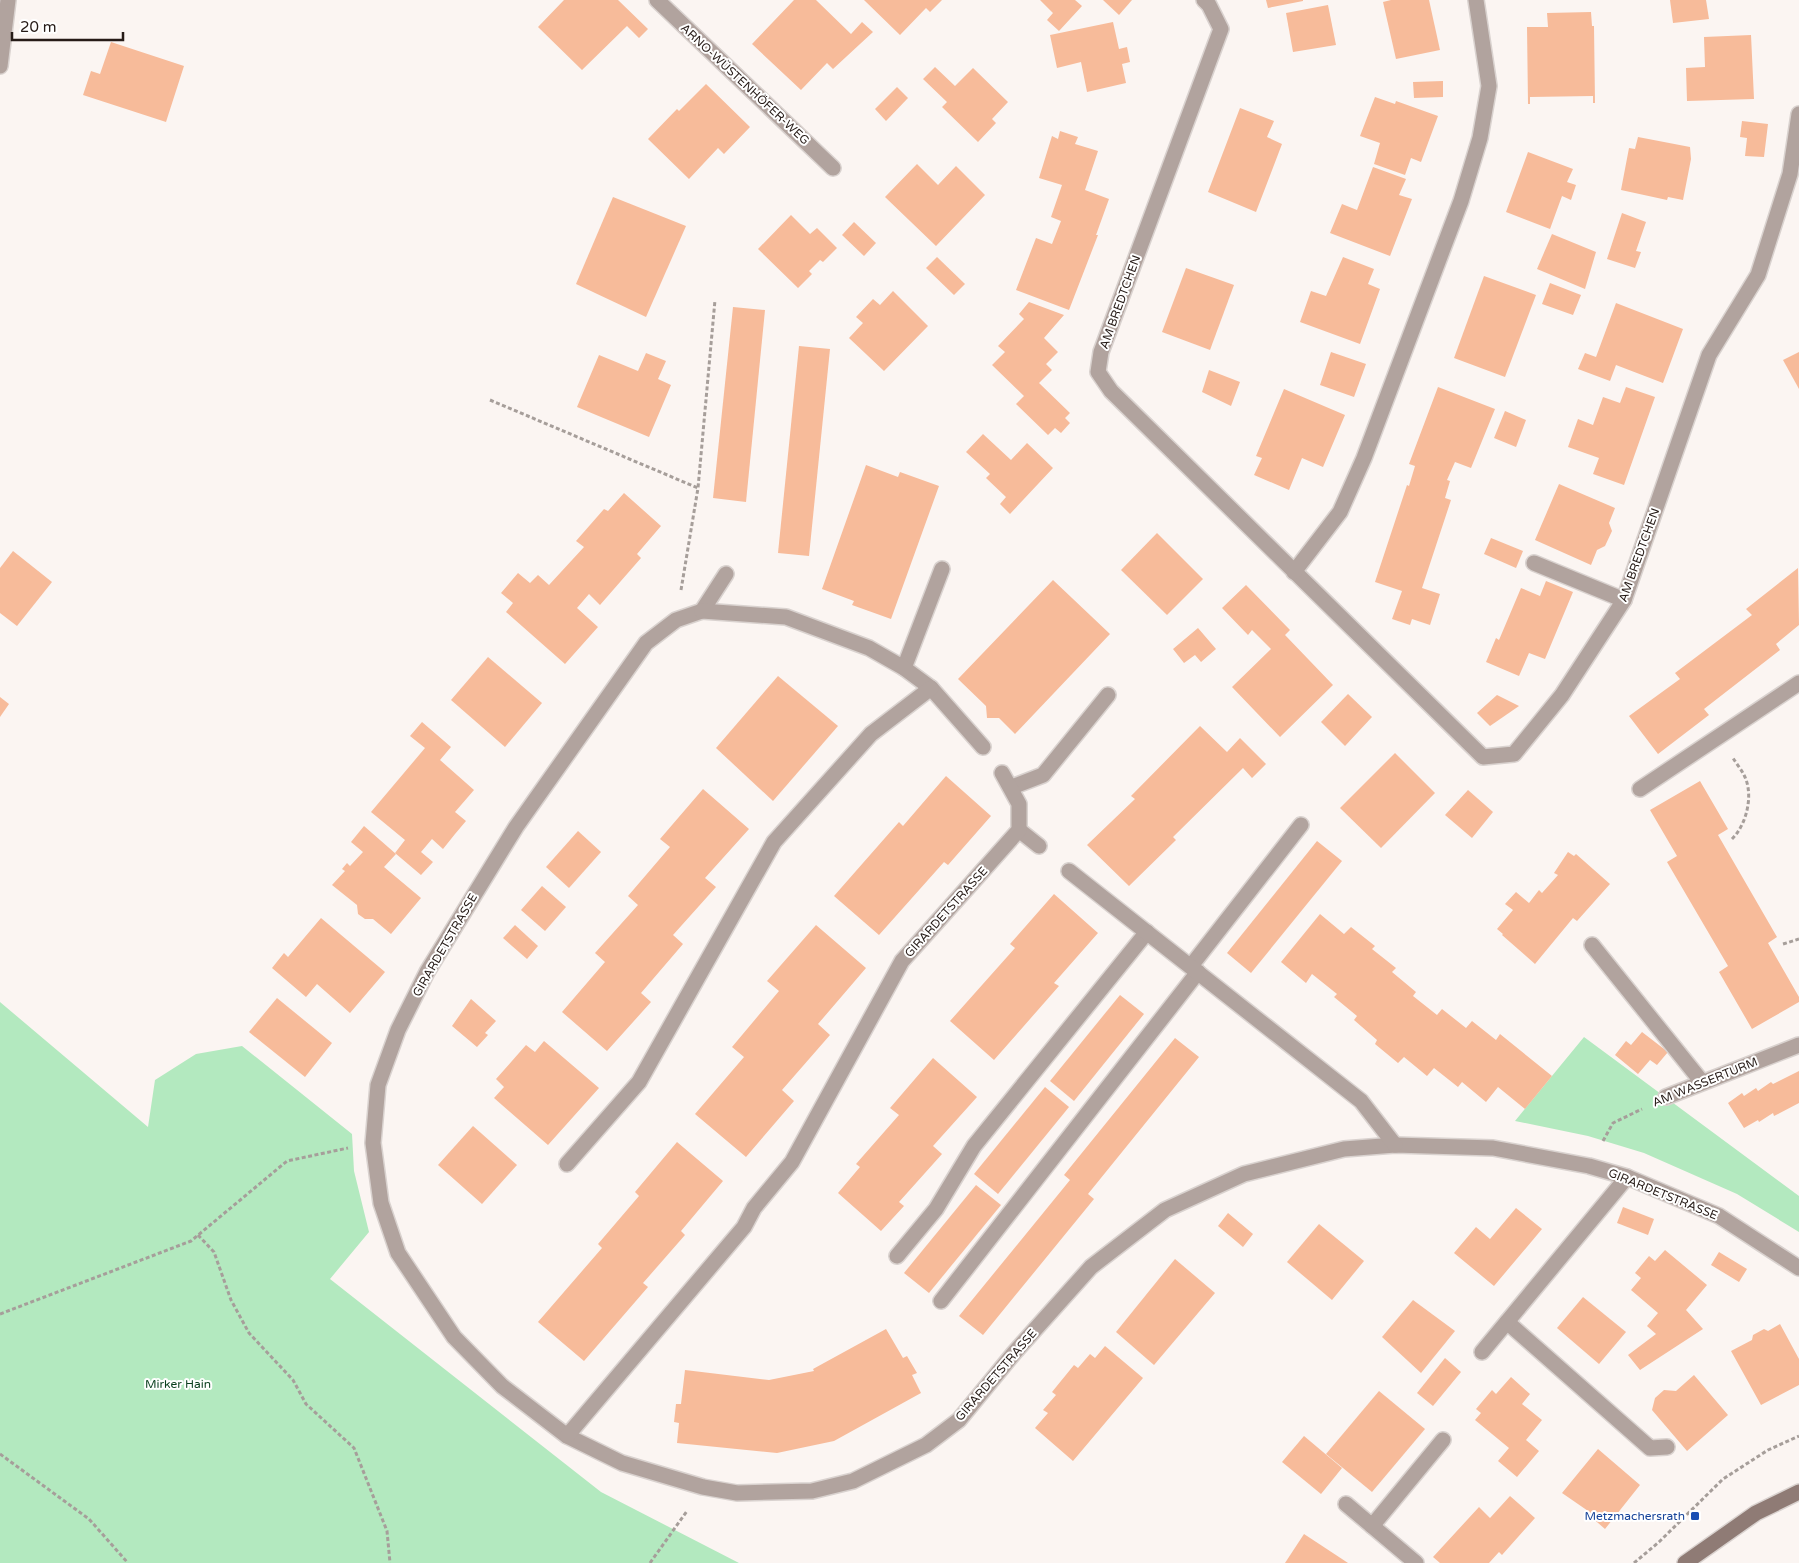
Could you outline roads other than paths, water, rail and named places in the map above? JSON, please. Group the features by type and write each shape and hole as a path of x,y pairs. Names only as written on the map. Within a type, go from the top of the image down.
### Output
{"street":[{"path":"0,66 8,0"},
{"name":"ARNO-WÜSTENHÖFER-WEG","path":"657,0 833,168"},
{"name":"AM BREDTCHEN","path":"1204,0 1220,29 1101,352 1098,372 1111,391 1483,758 1514,754 1562,695 1624,600 1709,355 1758,275 1790,174 1799,114"},
{"path":"1294,572 1340,512 1364,458 1461,201 1480,138 1489,86 1476,0"},
{"path":"1534,564 1624,600"},
{"path":"904,668 942,569"},
{"path":"702,611 726,574"},
{"name":"GIRARDETSTRASSE","path":"984,747 931,688 904,668 869,648 786,617 702,611 676,620 646,643 516,827 427,972 398,1030 378,1085 373,1143 381,1203 398,1253 454,1337 502,1386 567,1436 622,1463 703,1488 737,1493 812,1491 853,1481 926,1445 959,1420 1014,1353 1091,1267 1165,1210 1244,1174 1344,1149 1395,1145 1493,1148 1589,1166 1627,1177 1719,1216 1799,1268"},
{"path":"1640,789 1799,683"},
{"path":"568,1164 639,1082 774,842 871,734 931,688"},
{"path":"1012,787 1043,775 1108,696"},
{"path":"1002,773 1012,787 1019,804 1019,830 1039,846"},
{"path":"940,1301 1194,969 1301,825"},
{"name":"GIRARDETSTRASSE","path":"567,1436 744,1227 754,1208 792,1162 902,961 1019,830"},
{"path":"1069,871 1361,1101 1395,1145"},
{"path":"897,1256 936,1208 974,1146 1147,932"},
{"path":"1592,945 1702,1082"},
{"name":"AM WASSERTURM","path":"1666,1097 1799,1045"},
{"path":"1482,1352 1627,1177"},
{"path":"1507,1322 1650,1448 1668,1447"},
{"path":"1372,1526 1443,1440"},
{"path":"1685,1563 1756,1513 1799,1492"},
{"path":"1346,1504 1416,1563"}],"place":[{"name":"Metzmachersrath","path":"1695,1516"}],"park label":[{"name":"Mirker Hain","path":"178,1384"}]}
